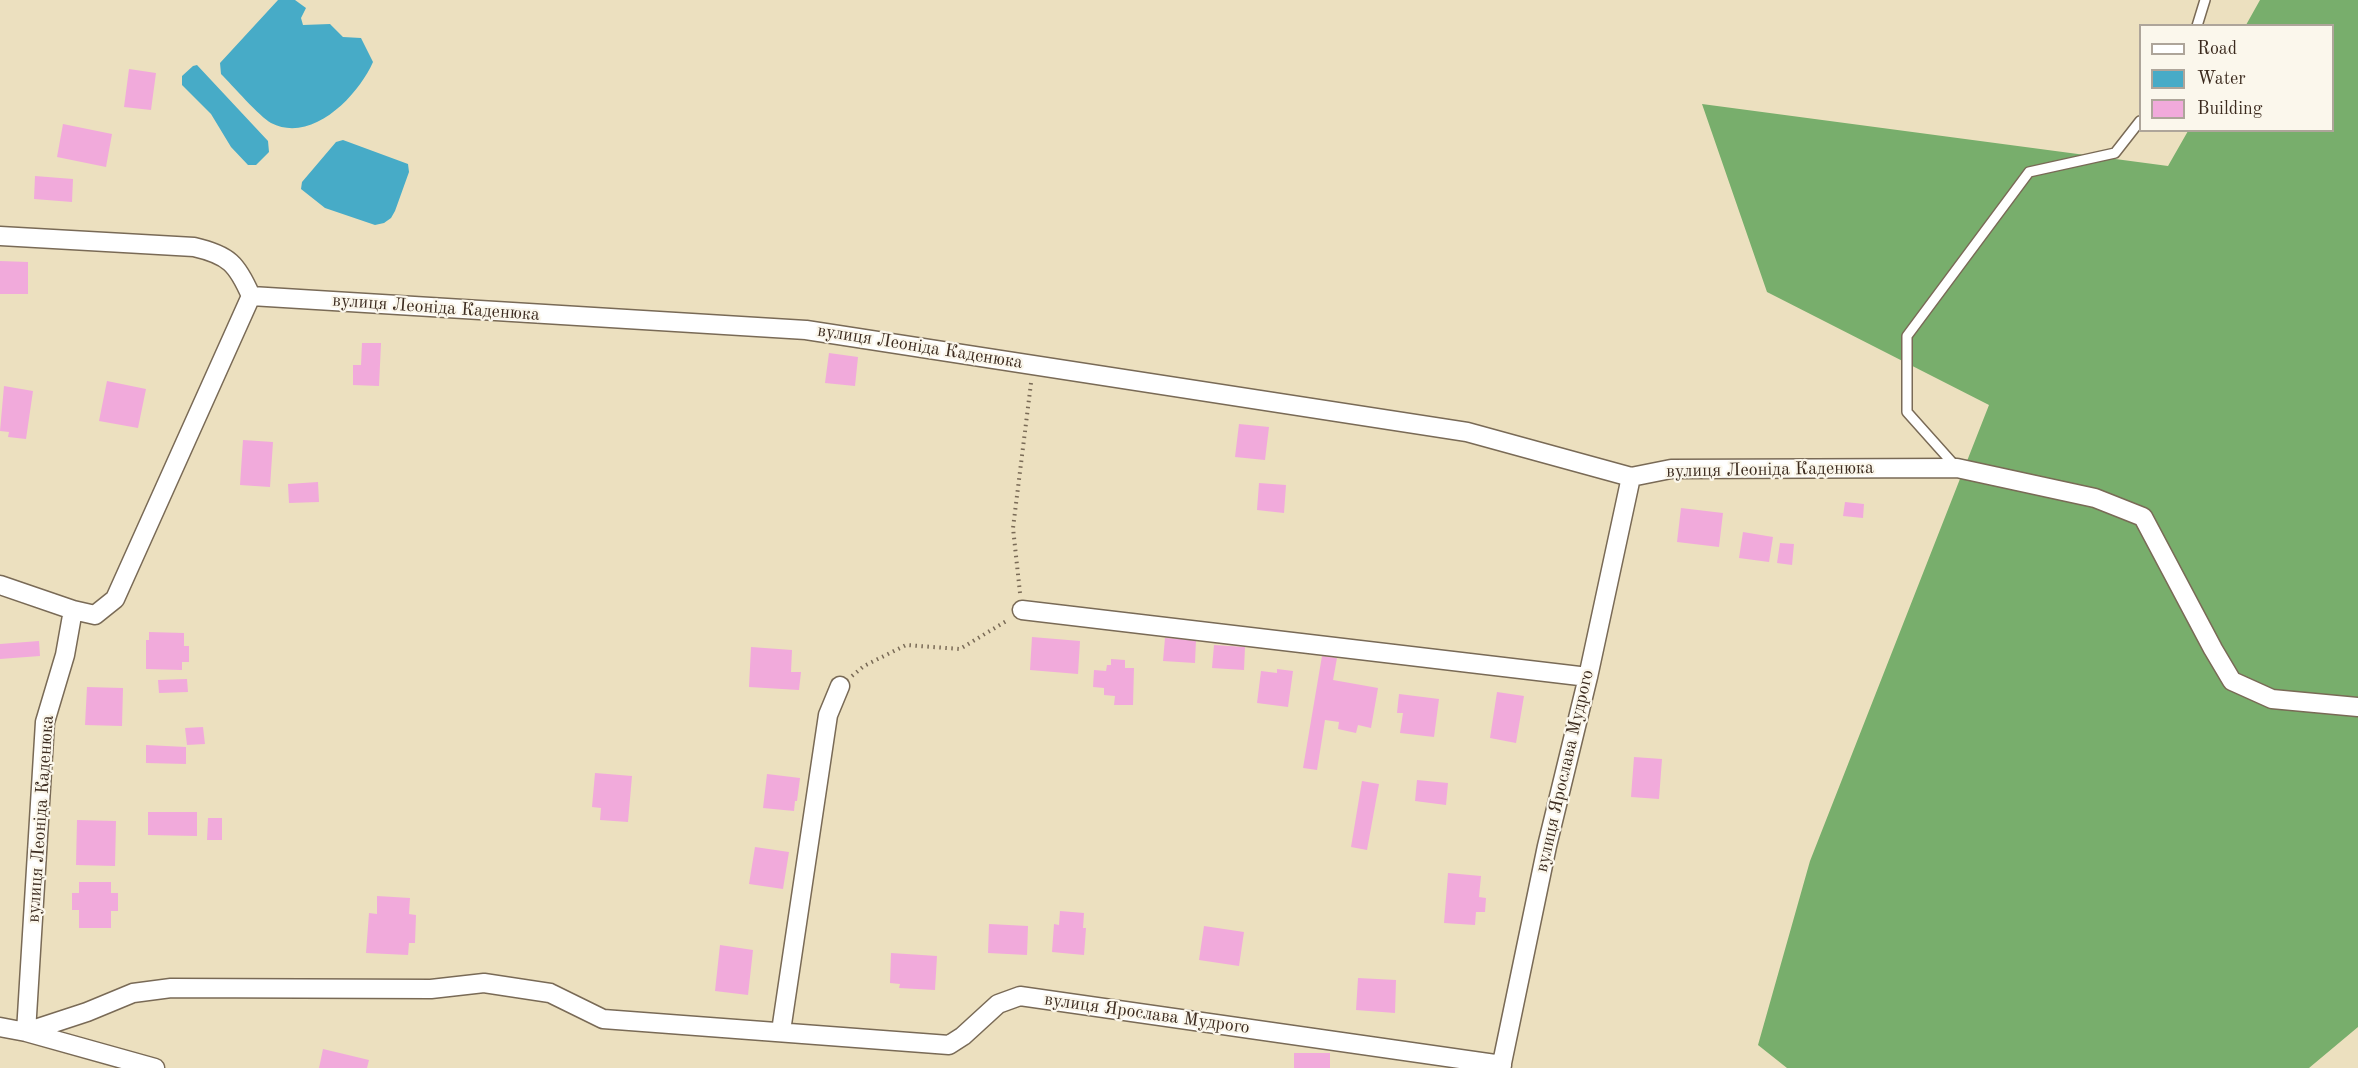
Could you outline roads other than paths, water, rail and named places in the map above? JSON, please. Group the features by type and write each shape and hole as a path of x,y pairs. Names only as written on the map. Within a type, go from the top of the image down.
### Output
{"street":[{"path":"0,236 194,247 211,251 226,257 235,266 251,296 115,599 95,615 0,585"},
{"name":"вулиця Леоніда Каденюка","path":"251,296 806,330 1467,432 1631,477 1671,469 1957,468 2095,498 2143,517 2232,681 2272,699 2358,707"},
{"name":"вулиця Ярослава Мудрого","path":"782,1031 950,1045 998,1004 1020,996 1502,1066 1547,846 1588,676 1631,477"},
{"name":"вулиця Леоніда Каденюка","path":"26,1032 45,723 65,655 74,610"},
{"path":"1022,610 1588,676"},
{"path":"26,1032 87,1012 133,993 171,988 431,989 484,983 550,993 603,1019 782,1031 828,715 840,686"},
{"path":"0,1027 26,1032 155,1068"}],"lane":[{"path":"2198,24 2205,0"},
{"path":"1957,468 1907,412 1907,336 2029,172 2115,153 2139,122"}],"water":[{"path":"278,0 295,0 306,8 301,18 303,25 330,24 343,37 361,38 373,62 345,102 317,122 302,127 287,128 266,120 221,74 220,63"},
{"path":"197,65 268,141 269,152 256,165 248,165 231,147 211,114 182,85 182,76"},
{"path":"343,140 408,164 409,172 395,211 384,223 375,225 325,208 301,189 302,182 336,142"}]}
